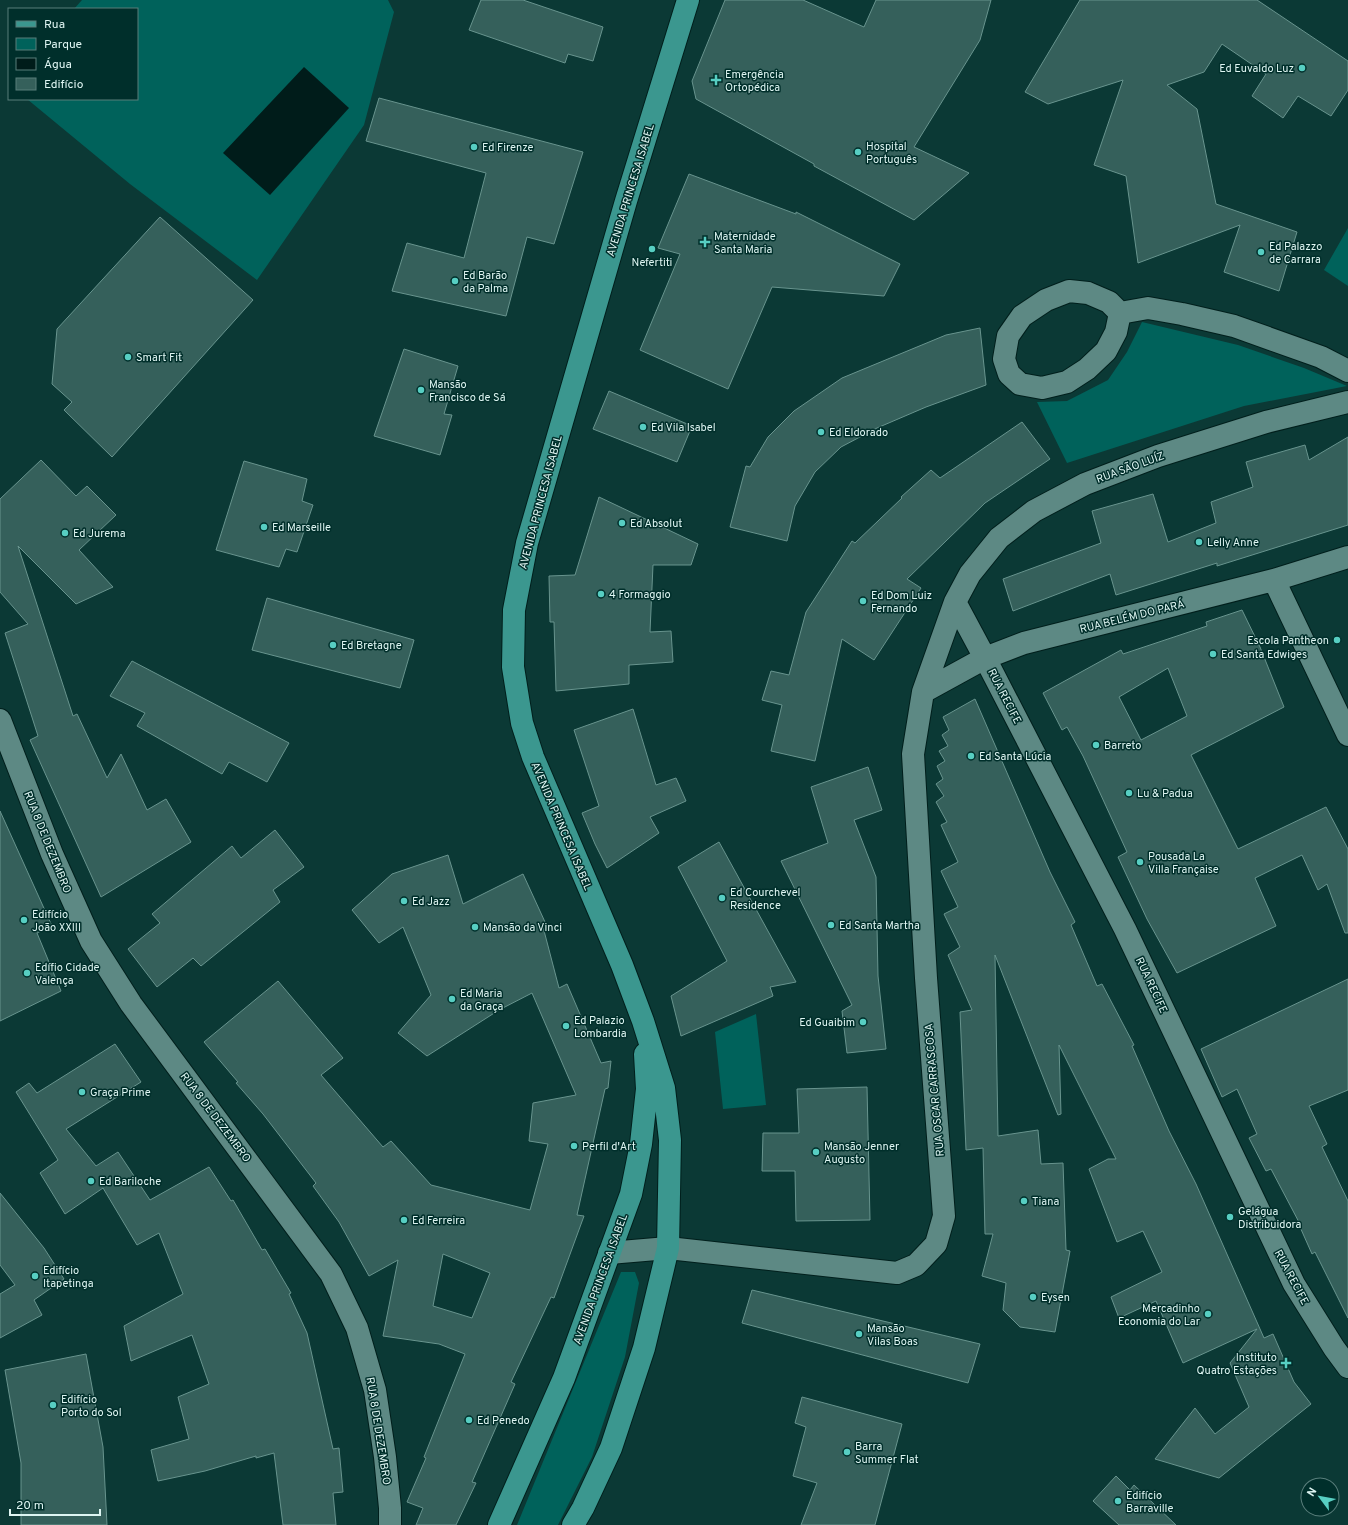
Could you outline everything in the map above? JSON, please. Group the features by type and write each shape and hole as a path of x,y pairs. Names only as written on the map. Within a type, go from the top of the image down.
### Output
{"main road":[{"name":"AVENIDA PRINCESA ISABEL","path":"573,1525 583,1508 611,1448 644,1348 668,1248 670,1140 664,1088 643,1021 622,965 532,757 522,723 514,667 514,610 527,543 626,201 688,0"},
{"name":"AVENIDA PRINCESA ISABEL","path":"499,1525 564,1378 631,1194 641,1144 647,1089 643,1021"}],"street":[{"path":"1068,291 1088,293 1109,302 1120,313 1116,332 1106,351 1087,369 1067,382 1042,388 1020,384 1009,374 1004,359 1008,336 1022,316 1046,300 1068,291"},
{"path":"1120,313 1148,308 1234,326 1321,357 1348,371"},
{"name":"RUA SÃO LUÍZ","path":"954,602 970,574 999,538 1034,511 1085,484 1158,456 1266,422 1348,402"},
{"name":"RUA BELÉM DO PARÁ","path":"923,692 985,658 1024,642 1274,580 1348,557"},
{"path":"1274,580 1348,735"},
{"name":"RUA RECIFE","path":"954,602 985,658 1125,929 1294,1284 1334,1348 1348,1367"},
{"name":"RUA OSCAR CARRASCOSA","path":"609,1253 668,1248 897,1273 916,1265 936,1244 944,1216 926,978 913,754 923,692 954,602"},
{"name":"RUA 8 DE DEZEMBRO","path":"0,720 52,854 91,941 131,1004 331,1274 358,1328 375,1390 385,1458 390,1508 390,1525"}],"green space":[{"path":"82,0 388,0 394,12 364,125 257,280 130,184 28,100 138,100 138,8 75,8"},
{"path":"1348,228 1348,286 1324,270"},
{"path":"1142,322 1238,345 1304,368 1347,386 1244,406 1067,463 1037,402 1067,401 1108,380 1127,352"},
{"path":"756,1014 766,1105 723,1109 715,1032"},
{"path":"621,1272 635,1272 639,1283 625,1357 592,1457 558,1525 517,1525"}],"water":[{"path":"304,67 349,108 270,195 223,153"}],"building":[{"path":"481,0 523,0 603,27 593,61 568,54 565,63 469,30"},
{"name":"Hospital Português","path":"725,0 803,0 864,27 876,0 991,0 980,40 914,147 969,173 914,220 814,166 814,164 696,99 692,81"},
{"path":"1080,0 1257,0 1348,61 1348,90 1331,116 1298,96 1283,118 1252,96 1266,74 1222,44 1204,72 1167,85 1197,109 1216,204 1297,232 1279,291 1224,272 1240,225 1138,263 1126,176 1094,165 1123,80 1048,104 1025,92"},
{"path":"379,98 583,152 554,244 527,237 506,316 392,291 407,243 464,258 486,173 366,141"},
{"path":"689,174 796,214 796,212 900,264 884,296 772,287 728,389 640,350 680,254 658,248"},
{"name":"Smart Fit","path":"160,217 253,300 112,457 64,410 72,402 52,384 57,329"},
{"name":"Ed Eldorado","path":"980,328 986,385 926,407 877,428 841,447 815,472 795,506 787,541 730,527 746,466 750,467 768,437 794,411 842,378 946,335"},
{"name":"Mansão Francisco de Sá","path":"404,349 458,366 444,414 452,415 440,455 374,436"},
{"name":"Ed Vila Isabel","path":"609,391 692,426 677,462 593,429"},
{"path":"1022,422 1050,459 985,503 907,579 921,588 874,660 842,639 815,761 771,751 782,705 762,700 771,671 789,675 806,612 852,541 855,543 902,498 901,497 931,470 940,478"},
{"path":"1348,437 1348,525 1217,566 1217,563 1116,595 1110,574 1013,611 1003,579 1101,543 1092,511 1153,494 1168,542 1216,523 1211,502 1253,487 1246,462 1305,445 1309,460"},
{"path":"41,460 76,496 87,486 116,515 79,550 113,587 76,604 18,546 73,716 77,714 107,778 121,754 147,810 166,799 191,842 101,897 30,740 38,736 5,633 28,624 0,592 0,499"},
{"name":"Ed Marseille","path":"244,461 307,479 302,501 313,505 297,552 286,549 279,567 216,550"},
{"path":"599,497 698,544 691,565 653,565 650,632 671,631 673,662 629,665 629,684 556,691 554,622 550,622 549,576 575,575"},
{"name":"Ed Bretagne","path":"267,598 414,640 400,688 252,650"},
{"path":"1242,610 1260,647 1284,707 1191,755 1238,849 1326,807 1348,849 1348,933 1345,933 1327,884 1318,890 1302,855 1255,878 1276,926 1177,973 1147,919 1118,857 1127,852 1083,756 1067,727 1062,730 1043,693 1121,650 1123,654 1207,626 1206,622","holes":["1168,668 1187,716 1141,740 1119,697"]},
{"path":"132,661 289,743 267,782 229,762 222,774 137,726 145,713 110,696"},
{"path":"975,699 1050,872 1075,922 1071,925 1097,986 1102,984 1134,1045 1132,1046 1169,1131 1196,1184 1264,1338 1273,1334 1294,1382 1311,1404 1219,1478 1155,1459 1195,1408 1215,1434 1249,1407 1230,1363 1257,1329 1183,1363 1156,1301 1119,1318 1111,1297 1162,1272 1143,1231 1117,1242 1089,1169 1108,1159 1116,1159 1059,1045 1061,1114 1058,1115 995,955 998,1136 1038,1130 1041,1164 1063,1163 1066,1250 1070,1251 1055,1332 1020,1327 1003,1310 1006,1283 982,1276 993,1234 985,1234 983,1148 966,1150 960,1012 972,1010 948,955 960,947 944,914 958,907 941,871 958,862 941,825 947,822 936,802 944,796 936,784 943,779 937,766 945,761 939,751 948,746 942,735 949,730 943,717"},
{"path":"633,709 656,785 676,778 686,801 650,817 659,833 607,868 582,813 599,806 574,730"},
{"path":"868,767 882,810 854,820 876,877 878,976 886,1049 847,1053 842,1011 852,1005 781,861 828,843 811,787"},
{"path":"0,811 52,926 37,933 61,991 0,1021"},
{"path":"275,830 304,867 273,890 280,902 201,966 193,958 157,987 128,949 160,923 152,914 232,846 241,858"},
{"path":"719,842 796,982 770,987 773,996 681,1036 671,996 727,961 678,867"},
{"path":"448,855 463,904 523,874 545,922 542,923 559,988 567,984 601,1063 611,1061 608,1088 605,1089 577,1215 584,1216 554,1298 551,1297 511,1382 515,1384 472,1482 476,1483 456,1525 416,1525 423,1508 407,1502 426,1458 424,1457 465,1354 439,1344 383,1336 398,1260 369,1276 339,1222 313,1186 316,1183 263,1114 236,1083 238,1082 204,1042 278,981 343,1058 321,1075 383,1147 391,1141 431,1185 530,1210 548,1144 529,1141 533,1103 576,1095 532,993 499,1010 427,1056 398,1033 431,995 403,927 379,943 352,910 392,874","holes":["443,1254 490,1273 472,1318 433,1306"]},
{"path":"1348,979 1348,1090 1309,1106 1327,1144 1322,1147 1348,1201 1348,1318 1315,1252 1312,1254 1300,1227 1301,1226 1271,1169 1266,1171 1249,1138 1257,1134 1237,1089 1222,1097 1201,1049"},
{"path":"115,1044 141,1082 66,1129 96,1166 118,1152 150,1200 209,1167 231,1201 233,1200 262,1250 265,1249 291,1293 289,1294 307,1333 333,1449 339,1448 343,1492 333,1493 336,1525 283,1525 274,1453 256,1458 256,1456 205,1471 158,1481 151,1450 189,1439 178,1397 209,1384 192,1335 131,1361 124,1326 183,1294 159,1233 137,1245 103,1188 65,1214 40,1173 58,1160 16,1092 29,1083 37,1093"},
{"name":"Mansão Jenner Augusto","path":"867,1087 870,1220 796,1221 795,1171 762,1171 763,1133 799,1133 797,1089"},
{"name":"Edifício Itapetinga","path":"0,1193 44,1248 64,1279 34,1300 42,1315 0,1338 0,1294 15,1285 0,1265"},
{"name":"Mansão Vilas Boas","path":"752,1290 980,1344 968,1383 742,1323"},
{"path":"86,1354 103,1447 107,1525 21,1525 21,1463 5,1370"},
{"name":"Barra Summer Flat","path":"802,1397 902,1424 875,1525 801,1525 817,1483 793,1476 806,1427 795,1423"},
{"name":"Edifício Barraville","path":"1116,1476 1130,1490 1134,1485 1176,1525 1119,1525 1093,1501"}],"place":[{"name":"Ed Euvaldo Luz","path":"1302,68"},
{"name":"Emergência Ortopédica","path":"716,80"},
{"name":"Ed Firenze","path":"474,147"},
{"name":"Hospital Português","path":"858,152"},
{"name":"Maternidade Santa Maria","path":"705,242"},
{"name":"Nefertiti","path":"652,249"},
{"name":"Ed Palazzo de Carrara","path":"1261,252"},
{"name":"Ed Barão da Palma","path":"455,281"},
{"name":"Smart Fit","path":"128,357"},
{"name":"Mansão Francisco de Sá","path":"421,390"},
{"name":"Ed Vila Isabel","path":"643,427"},
{"name":"Ed Eldorado","path":"821,432"},
{"name":"Ed Absolut","path":"622,523"},
{"name":"Ed Marseille","path":"264,527"},
{"name":"Ed Jurema","path":"65,533"},
{"name":"Lelly Anne","path":"1199,542"},
{"name":"4 Formaggio","path":"601,594"},
{"name":"Ed Dom Luiz Fernando","path":"863,601"},
{"name":"Escola Pantheon","path":"1337,640"},
{"name":"Ed Bretagne","path":"333,645"},
{"name":"Ed Santa Edwiges","path":"1213,654"},
{"name":"Barreto","path":"1096,745"},
{"name":"Ed Santa Lúcia","path":"971,756"},
{"name":"Lu & Padua","path":"1129,793"},
{"name":"Pousada La Villa Française","path":"1140,862"},
{"name":"Ed Courchevel Residence","path":"722,898"},
{"name":"Ed Jazz","path":"404,901"},
{"name":"Edifício João XXIII","path":"24,920"},
{"name":"Ed Santa Martha","path":"831,925"},
{"name":"Mansão da Vinci","path":"475,927"},
{"name":"Edífio Cidade Valença","path":"27,973"},
{"name":"Ed Maria da Graça","path":"452,999"},
{"name":"Ed Guaibim","path":"863,1022"},
{"name":"Ed Palazio Lombardia","path":"566,1026"},
{"name":"Graça Prime","path":"82,1092"},
{"name":"Perfil d'Art","path":"574,1146"},
{"name":"Mansão Jenner Augusto","path":"816,1152"},
{"name":"Ed Bariloche","path":"91,1181"},
{"name":"Tiana","path":"1024,1201"},
{"name":"Gelágua Distribuidora","path":"1230,1217"},
{"name":"Ed Ferreira","path":"404,1220"},
{"name":"Edifício Itapetinga","path":"35,1276"},
{"name":"Eysen","path":"1033,1297"},
{"name":"Mercadinho Economia do Lar","path":"1208,1314"},
{"name":"Mansão Vilas Boas","path":"859,1334"},
{"name":"Instituto Quatro Estações","path":"1286,1363"},
{"name":"Edifício Porto do Sol","path":"53,1405"},
{"name":"Ed Penedo","path":"469,1420"},
{"name":"Barra Summer Flat","path":"847,1452"},
{"name":"Edifício Barraville","path":"1118,1501"}]}
